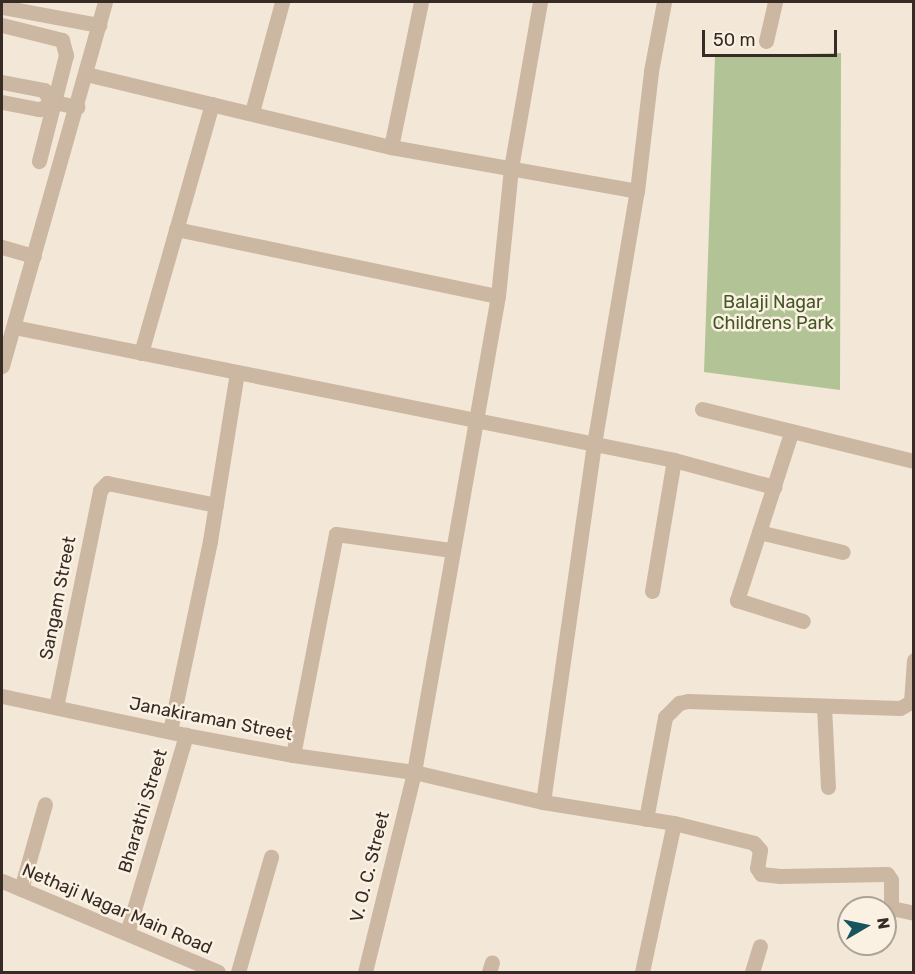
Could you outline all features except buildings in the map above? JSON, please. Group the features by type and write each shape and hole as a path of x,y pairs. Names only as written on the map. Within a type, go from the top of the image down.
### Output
{"street":[{"path":"2,366 105,2"},
{"path":"252,112 282,2"},
{"path":"391,147 421,2"},
{"name":"V. O. C. Street","path":"364,972 414,772 474,420 498,296 511,168 540,2"},
{"path":"543,802 594,444 637,191 651,71 663,2"},
{"path":"766,41 775,2"},
{"path":"2,7 99,25"},
{"path":"2,25 62,40 66,55 52,102 39,161"},
{"path":"86,74 391,147 637,191"},
{"path":"2,82 44,90 52,102 77,107"},
{"path":"2,102 39,109 52,102"},
{"path":"141,353 212,104"},
{"path":"176,229 498,296"},
{"path":"2,247 34,256"},
{"path":"14,327 674,460 774,487"},
{"path":"170,732 216,505 237,372"},
{"path":"702,409 791,433 914,461"},
{"path":"791,433 737,600 803,621"},
{"path":"652,591 674,460"},
{"name":"Sangam Street","path":"56,707 97,496 107,483 216,505"},
{"path":"759,532 843,552"},
{"path":"293,755 336,534 452,550"},
{"path":"646,819 665,717 680,703 688,701 900,708 908,706 912,697 914,660"},
{"name":"Janakiraman Street","path":"2,696 170,732 293,755 414,772 543,802 674,823 754,843 760,850 757,868 761,874 780,876 887,874 891,880 891,908 914,913"},
{"path":"824,705 828,787"},
{"name":"Bharathi Street","path":"127,933 186,735"},
{"path":"21,889 45,804"},
{"path":"642,972 674,823"},
{"path":"238,972 271,857"},
{"name":"Nethaji Nagar Main Road","path":"2,881 218,972"},
{"path":"752,972 760,946"}],"green space":[{"name":"Balaji Nagar Childrens Park","path":"841,53 840,390 704,372 715,56"}]}
